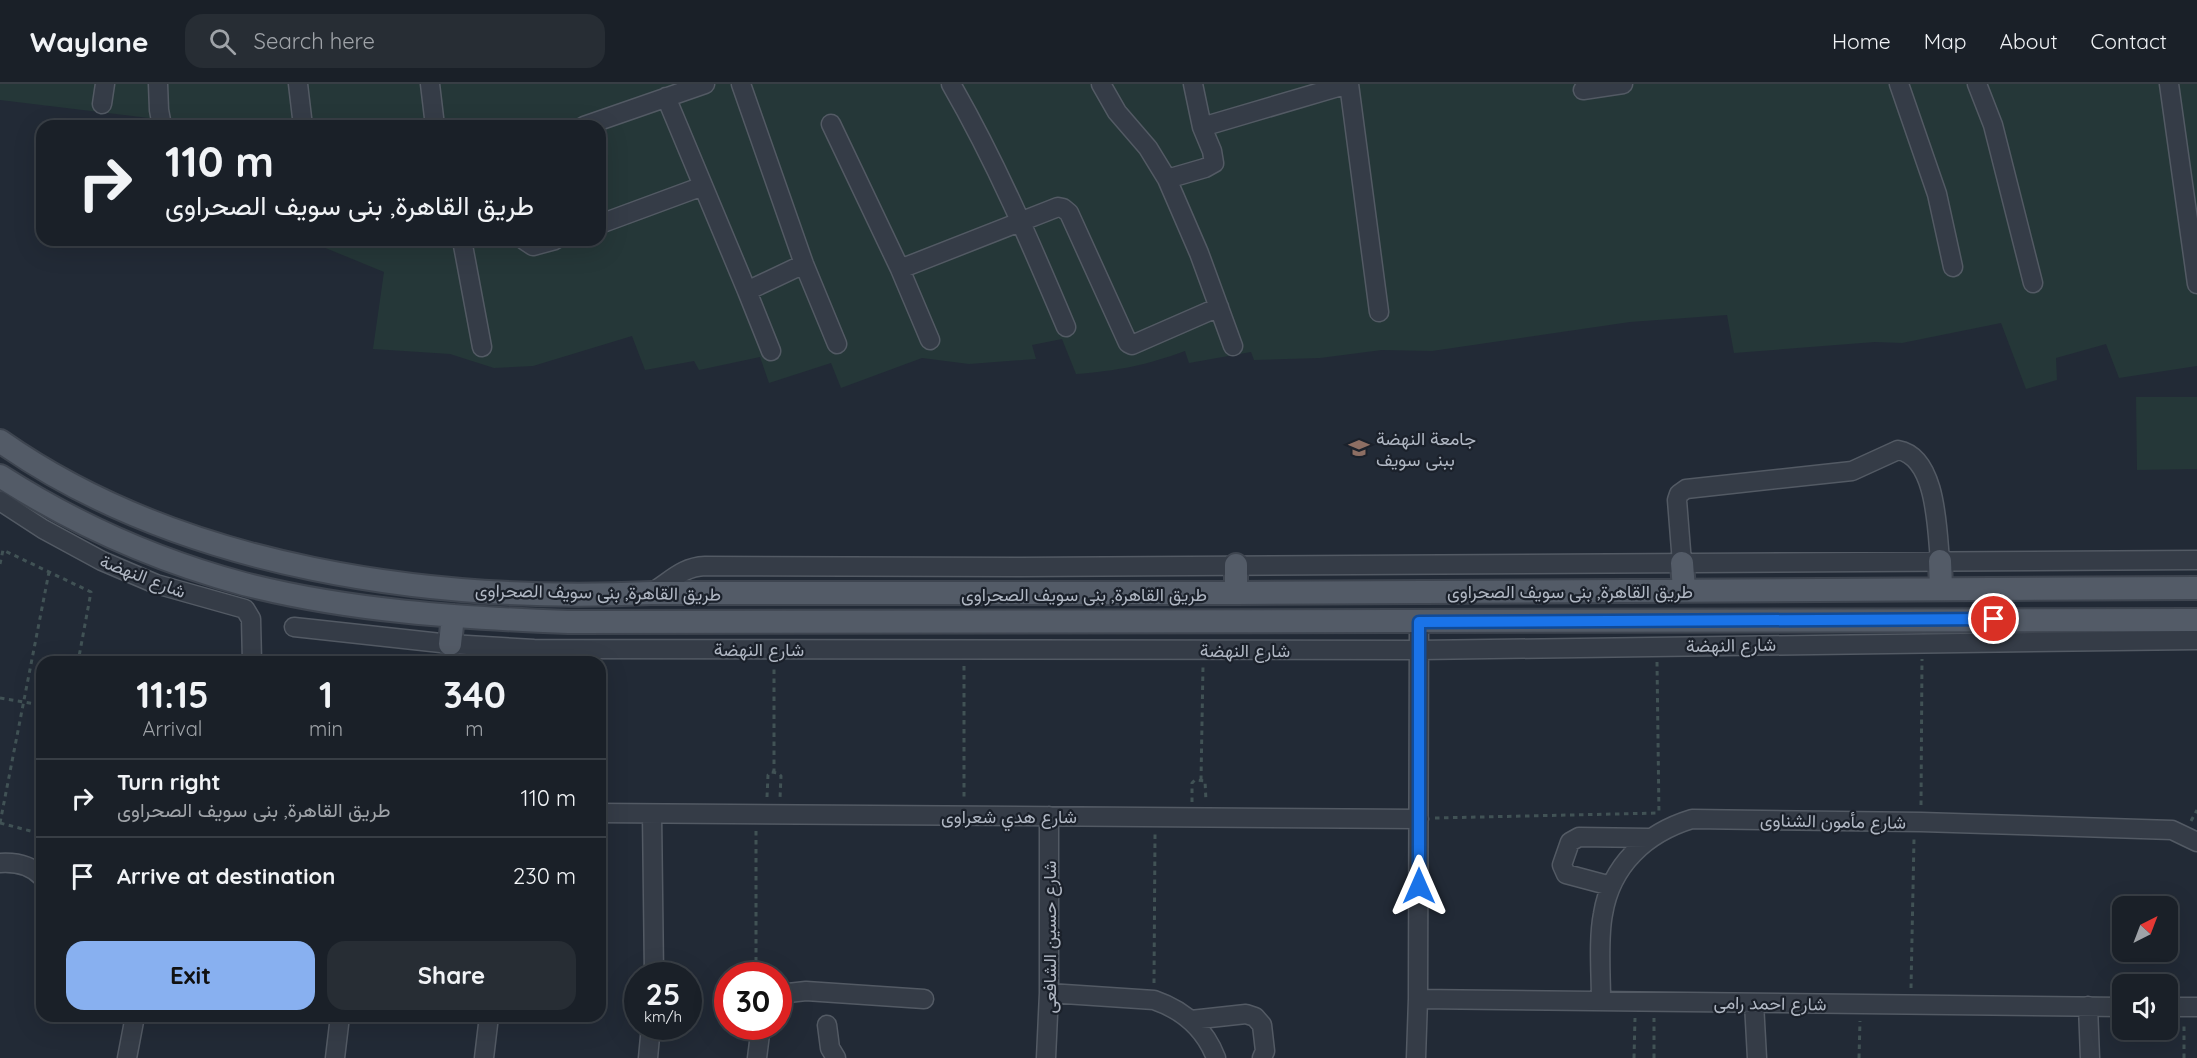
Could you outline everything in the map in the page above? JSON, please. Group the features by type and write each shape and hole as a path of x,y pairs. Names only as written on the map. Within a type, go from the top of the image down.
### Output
{"main road":[{"name":"طريق القاهرة, بنى سويف الصحراوى","path":"0,441 56,476 126,511 199,538 274,559 367,578 461,590 556,596 651,593 1236,593 2197,588"},
{"name":"طريق القاهرة, بنى سويف الصحراوى","path":"0,476 40,500 118,539 201,571 288,594 388,609 453,615 568,622 2197,620"},
{"path":"1940,561 1941,588"},
{"path":"1682,563 1684,590"},
{"path":"1236,565 1236,593"},
{"path":"764,622 765,594"},
{"path":"450,644 453,615"}],"street":[{"path":"102,104 105,84"},
{"path":"158,84 161,120"},
{"path":"298,84 302,120"},
{"path":"430,84 434,120"},
{"path":"601,120 705,84"},
{"path":"741,84 804,264 837,344"},
{"path":"951,84 980,134 1021,222 1065,327"},
{"path":"1101,84 1117,112 1148,148 1167,179 1199,253 1233,346"},
{"path":"1167,179 1205,168 1214,163 1203,127 1194,84"},
{"path":"1203,127 1348,84 1379,312"},
{"path":"1583,90 1623,84"},
{"path":"1899,84 1937,194 1953,267"},
{"path":"1977,84 1993,124 2033,283"},
{"path":"2169,84 2197,284"},
{"path":"666,97 771,351"},
{"path":"831,123 900,269 930,340"},
{"path":"606,222 703,186"},
{"path":"900,269 1058,207 1068,213 1128,343 1132,345 1219,307"},
{"path":"463,246 482,347"},
{"path":"747,291 804,264"},
{"path":"1682,563 1677,500 1679,494 1686,489 1852,471 1898,450 1911,454 1918,460 1928,481 1934,502 1940,561"},
{"name":"شارع النهضة","path":"0,501 43,529 111,565 194,596 245,609 251,619 252,656"},
{"path":"651,593 684,570 705,566 1021,567 2197,560"},
{"path":"1416,1058 1419,622"},
{"name":"شارع النهضة","path":"294,627 450,644 534,649 1419,650 1657,645 2197,640"},
{"name":"شارع هدي شعراوى","path":"606,813 1419,819"},
{"path":"652,814 654,962"},
{"name":"شارع حسين الشافعى","path":"1046,1058 1049,993 1049,816"},
{"name":"شارع مأمون الشناوى","path":"1601,1001 1602,916 1611,886 1627,860 1654,835 1692,819 1918,822 2172,830 2197,842"},
{"path":"1611,886 1566,874 1562,865 1570,842 1579,837 1654,835"},
{"path":"0,863 13,862 28,866 36,872"},
{"path":"792,993 806,991 924,999"},
{"path":"1049,993 1154,1000 1174,1008 1191,1020 1207,1040 1216,1058"},
{"name":"شارع احمد رامى","path":"1418,999 2112,1006"},
{"path":"1754,1003 1757,1058"},
{"path":"2088,1006 2090,1058"},
{"path":"1191,1020 1246,1014 1256,1017 1262,1025 1265,1051 1263,1058"},
{"path":"127,1058 134,1022"},
{"path":"335,1058 339,1022"},
{"path":"484,1058 488,1022"},
{"path":"827,1025 830,1048 836,1058"},
{"path":"648,1058 650,1040"},
{"path":"757,1058 759,1040"}],"path":[{"path":"0,564 3,550 91,592 79,656"},
{"path":"36,832 0,823 49,572"},
{"path":"1911,1004 1922,642"},
{"path":"1654,835 1659,813 1657,645"},
{"path":"774,772 775,649"},
{"path":"964,649 964,816"},
{"path":"1200,780 1203,650"},
{"path":"0,698 36,704"},
{"path":"757,962 768,776 778,772 781,776 767,814"},
{"path":"1195,780 1206,783 1199,817 1192,783 1195,780"},
{"path":"1419,819 1659,813"},
{"path":"1154,1000 1155,817"},
{"path":"1634,1058 1636,1001"},
{"path":"1654,1002 1654,1058"},
{"path":"1859,1058 1861,1004"},
{"path":"2183,1007 2184,1058"}],"shaded area":[{"path":"0,84 2197,84 2197,366 2119,378 2106,344 2056,358 2057,380 2026,389 2001,323 1902,343 1875,342 1734,353 1727,315 1630,322 1432,351 1382,350 1320,358 1254,360 1251,352 1189,363 1185,351 1132,367 1076,374 1062,339 1032,345 1036,359 969,364 922,358 841,388 831,363 769,383 760,357 699,370 694,361 645,370 632,336 533,366 494,368 450,354 373,349 384,272 321,246 606,246 606,120 165,120 0,100"},
{"path":"2136,397 2197,397 2197,469 2137,470"}],"place":[{"name":"جامعة النهضة ببنى سويف","path":"1359,448"}],"route":[{"path":"1419,886 1419,622 1994,619"}]}
